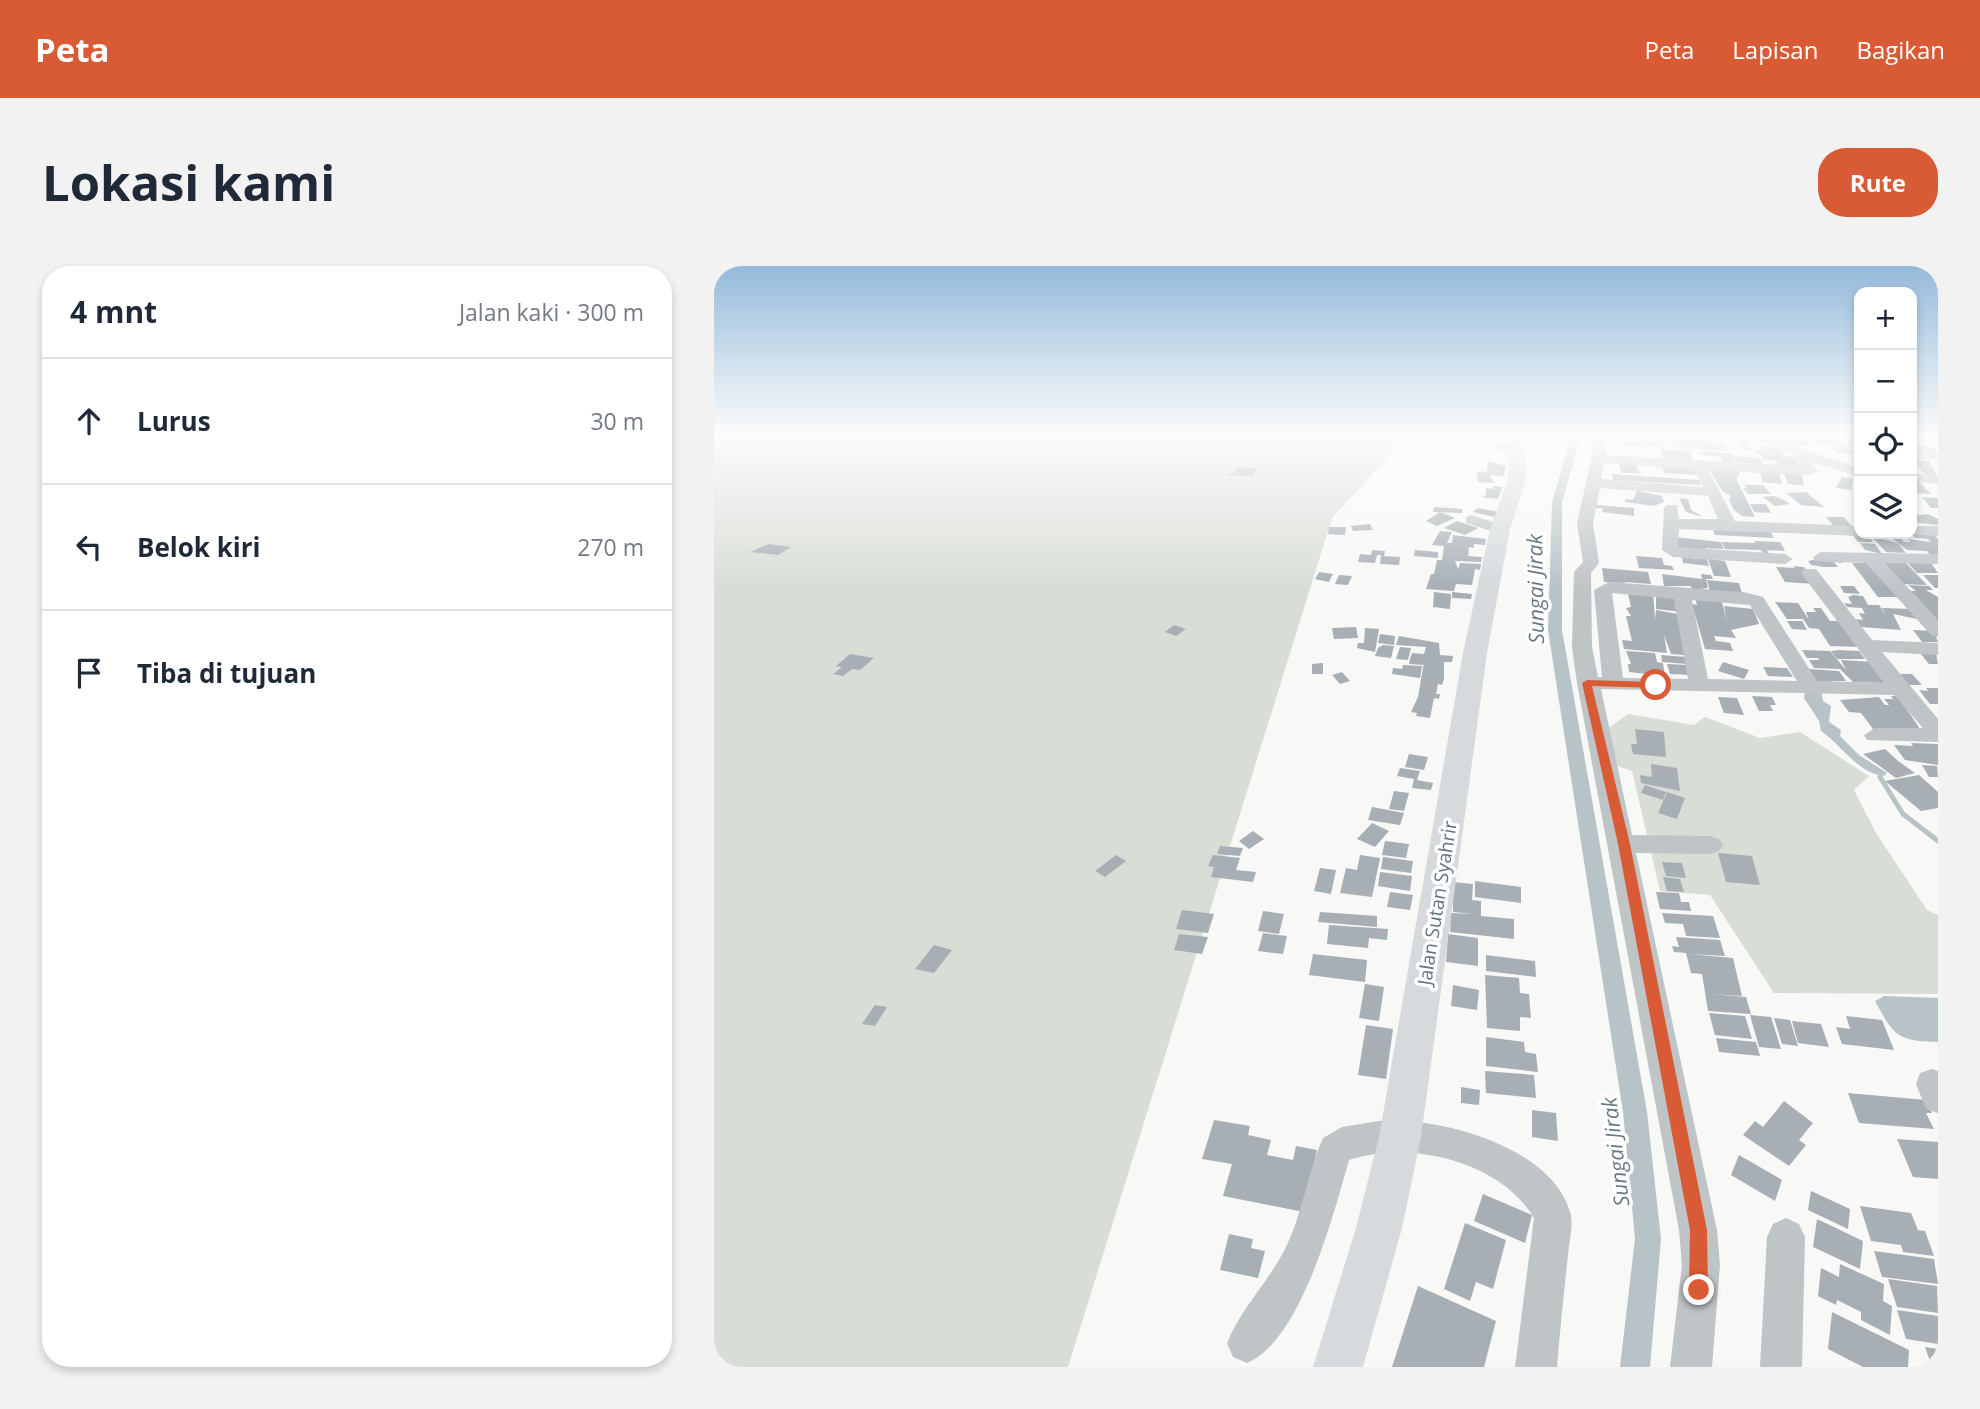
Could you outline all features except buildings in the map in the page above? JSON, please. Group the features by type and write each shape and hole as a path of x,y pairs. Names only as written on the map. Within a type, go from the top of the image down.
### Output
{"main road":[{"name":"Jalan Sutan Syahrir","path":"1338,1367 1379,1228 1400,1136 1475,653 1485,525 1512,487"}],"street":[{"path":"1591,487 1585,523 1591,562 1581,577 1582,647 1600,683"},
{"path":"1668,487 1713,492"},
{"path":"1711,487 1728,522 1726,525"},
{"path":"1674,490 1671,551 1804,563 1871,558 1936,561"},
{"path":"1672,524 1854,531"},
{"path":"1777,527 1900,689 1938,734"},
{"path":"1917,531 1938,531"},
{"path":"1728,556 1737,577"},
{"path":"1871,558 1938,631"},
{"path":"1692,1367 1701,1265 1698,1230 1624,844 1600,683 1603,590 1615,587 1743,597 1757,601 1812,689"},
{"path":"1682,594 1699,686"},
{"path":"1868,646 1938,649"},
{"path":"1600,683 1900,689"},
{"path":"1875,735 1938,734"},
{"path":"1624,844 1710,845"},
{"path":"1247,1343 1276,1303 1302,1257 1335,1150 1342,1144 1400,1136 1471,1150 1518,1171 1540,1191 1548,1203 1553,1215 1536,1367"},
{"path":"1781,1367 1786,1237"}],"shaded area":[{"path":"714,487 1360,487 1332,518 1068,1367 714,1367"},
{"path":"1821,690 1823,701 1831,706 1829,722 1841,730 1840,736 1859,755 1887,773 1884,776 1866,770 1821,731 1819,721 1804,698 1805,692"},
{"path":"1628,714 1694,725 1705,717 1760,738 1800,732 1869,776 1854,790 1876,833 1927,910 1938,915 1938,994 1774,993 1710,895 1660,891 1632,771 1593,758 1590,741"},
{"path":"1884,996 1938,998 1938,1042 1905,1038 1892,1029 1875,1001"}],"waterway":[{"name":"Sungai Jirak","path":"1561,487 1557,502 1555,630 1635,1112 1648,1239 1635,1367"},
{"path":"1880,777 1903,814 1938,841"}],"route":[{"path":"1656,685 1587,683 1624,844 1698,1230 1701,1265 1699,1290"}]}
